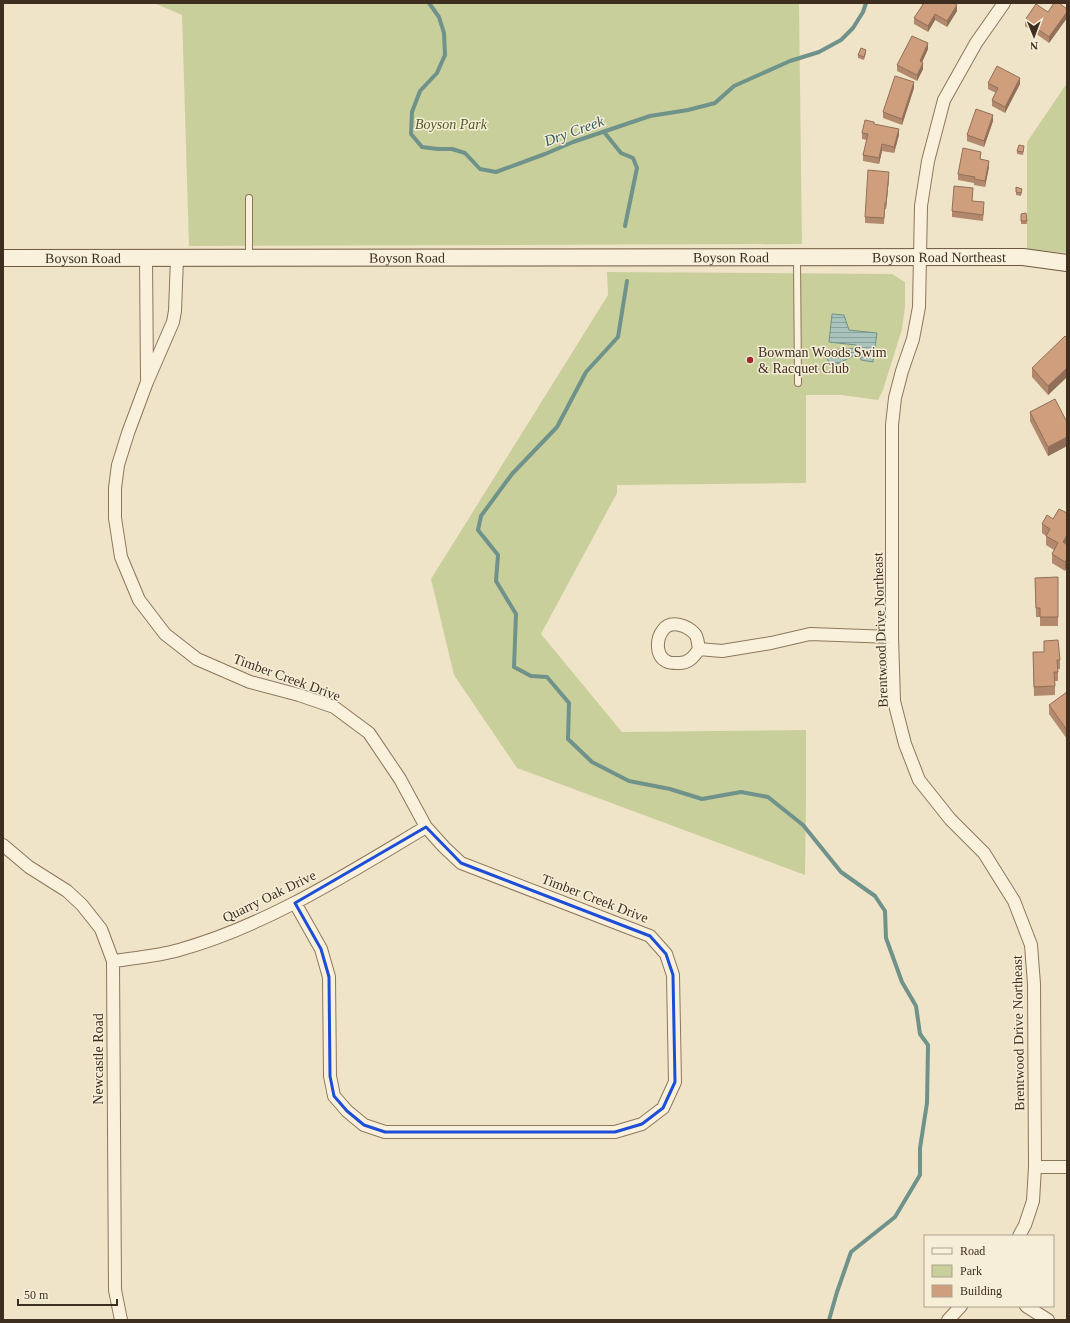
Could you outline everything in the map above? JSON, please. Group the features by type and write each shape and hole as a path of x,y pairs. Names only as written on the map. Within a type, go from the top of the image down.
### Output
{"street":[{"name":"Brentwood Drive Northeast","path":"1004,3 976,43 944,100 928,161 921,206 919,307 913,339 895,398 892,425 892,637 894,701 905,744 919,780 950,819 984,853 1014,901 1031,945 1034,984 1036,1167 1033,1201 1025,1225 1020,1235"},
{"name":"Boyson Road Northeast","path":"804,257 1023,257 1067,263"},
{"name":"Boyson Road","path":"3,258 249,259 804,257"},
{"name":"Timber Creek Drive","path":"146,258 147,382"},
{"name":"Timber Creek Drive","path":"177,258 174,316 128,433 118,465 115,488 115,518 121,557 139,600 165,634 197,659 250,682 299,695 334,707 369,733 400,779 426,827 461,863 650,936 666,954 673,975 675,1082 663,1108 642,1124 615,1132 385,1132 364,1125 347,1111 334,1096 330,1076 329,978 321,949 295,903"},
{"path":"699,649 722,651 771,643 810,634 892,637"},
{"name":"Quarry Oak Drive","path":"112,961 178,950 240,928 295,903 426,827"},
{"name":"Newcastle Road","path":"5,851 68,891 82,905 101,929 112,961 115,1290 121,1320"},
{"path":"1036,1167 1067,1167"},
{"path":"948,1320 960,1307"},
{"path":"1028,1307 1048,1320"}],"lane":[{"path":"249,198 249,259"},
{"path":"798,383 804,257"}],"highlighted area":[{"path":"426,827 461,863 650,936 666,954 673,975 675,1082 663,1108 642,1124 615,1132 385,1132 364,1125 347,1111 334,1096 330,1076 329,977 321,949 295,903"}],"green space":[{"name":"Boyson Park","path":"154,3 799,3 802,244 189,246 182,15"},
{"path":"1067,83 1067,253 1027,249 1027,142"},
{"path":"607,272 892,274 905,282 905,307 902,329 883,390 878,400 841,395 806,395 806,483 617,485 617,493 541,634 622,732 806,730 805,875 517,768 454,675 431,579 608,295"}],"water":[{"path":"832,314 844,315 849,330 877,333 873,362 861,360 859,353 833,366 830,365 826,356 828,350 857,348 856,345 829,342"}],"building":[{"path":"924,3 954,3 957,5 947,21 935,14 928,26 914,18"},
{"path":"1054,3 1059,3 1067,9 1067,12 1049,37 1025,20 1036,4 1048,12"},
{"path":"912,36 928,43 920,61 923,63 917,75 897,65"},
{"path":"861,48 866,50 864,57 858,55"},
{"path":"997,66 1020,78 1005,107 992,100 998,88 988,83"},
{"path":"895,76 914,82 902,119 883,112"},
{"path":"976,109 993,115 984,141 967,135"},
{"path":"865,120 874,122 874,124 899,129 894,147 882,144 879,158 863,155 868,134 862,133"},
{"path":"1019,145 1024,146 1023,152 1017,151"},
{"path":"963,148 981,152 980,159 989,161 985,181 974,179 975,177 958,174"},
{"path":"868,170 889,172 884,218 865,217"},
{"path":"954,186 973,188 972,201 984,202 983,215 952,211"},
{"path":"1016,187 1022,189 1021,193 1016,192"},
{"path":"1026,213 1027,221 1021,221 1021,214"},
{"path":"1065,336 1067,338 1067,368 1048,386 1032,368"},
{"path":"1055,399 1067,422 1067,437 1048,447 1030,412"},
{"path":"1059,509 1067,513 1067,535 1063,542 1067,545 1067,558 1065,562 1052,554 1058,543 1046,536 1050,529 1042,524 1047,515 1053,519"},
{"path":"1058,577 1058,617 1040,617 1040,608 1036,608 1035,578"},
{"path":"1058,640 1060,660 1057,660 1058,672 1054,672 1055,686 1034,687 1033,652 1044,652 1044,641"},
{"path":"1067,692 1067,730 1049,705"}],"waterway":[{"name":"Dry Creek","path":"429,3 439,17 444,33 445,55 437,73 420,91 412,112 411,134 422,147 452,149 465,153 480,169 496,172 573,142 650,116 688,110 715,103 734,86 790,61 819,52 841,40 853,28 863,12 866,3"},
{"path":"604,132 621,153 633,158 637,168 625,226"},
{"path":"627,281 618,337 586,372 557,427 512,474 481,516 478,530 498,555 496,581 516,614 514,667 531,676 547,677 569,703 568,739 592,762 629,781 670,789 702,799 741,792 768,797 803,825 841,872 875,896 885,911 886,938 902,982 916,1006 920,1034 928,1045 927,1103 920,1148 920,1175 895,1217 851,1252 829,1320"}],"place":[{"name":"Bowman Woods Swim & Racquet Club","path":"750,360"}]}
